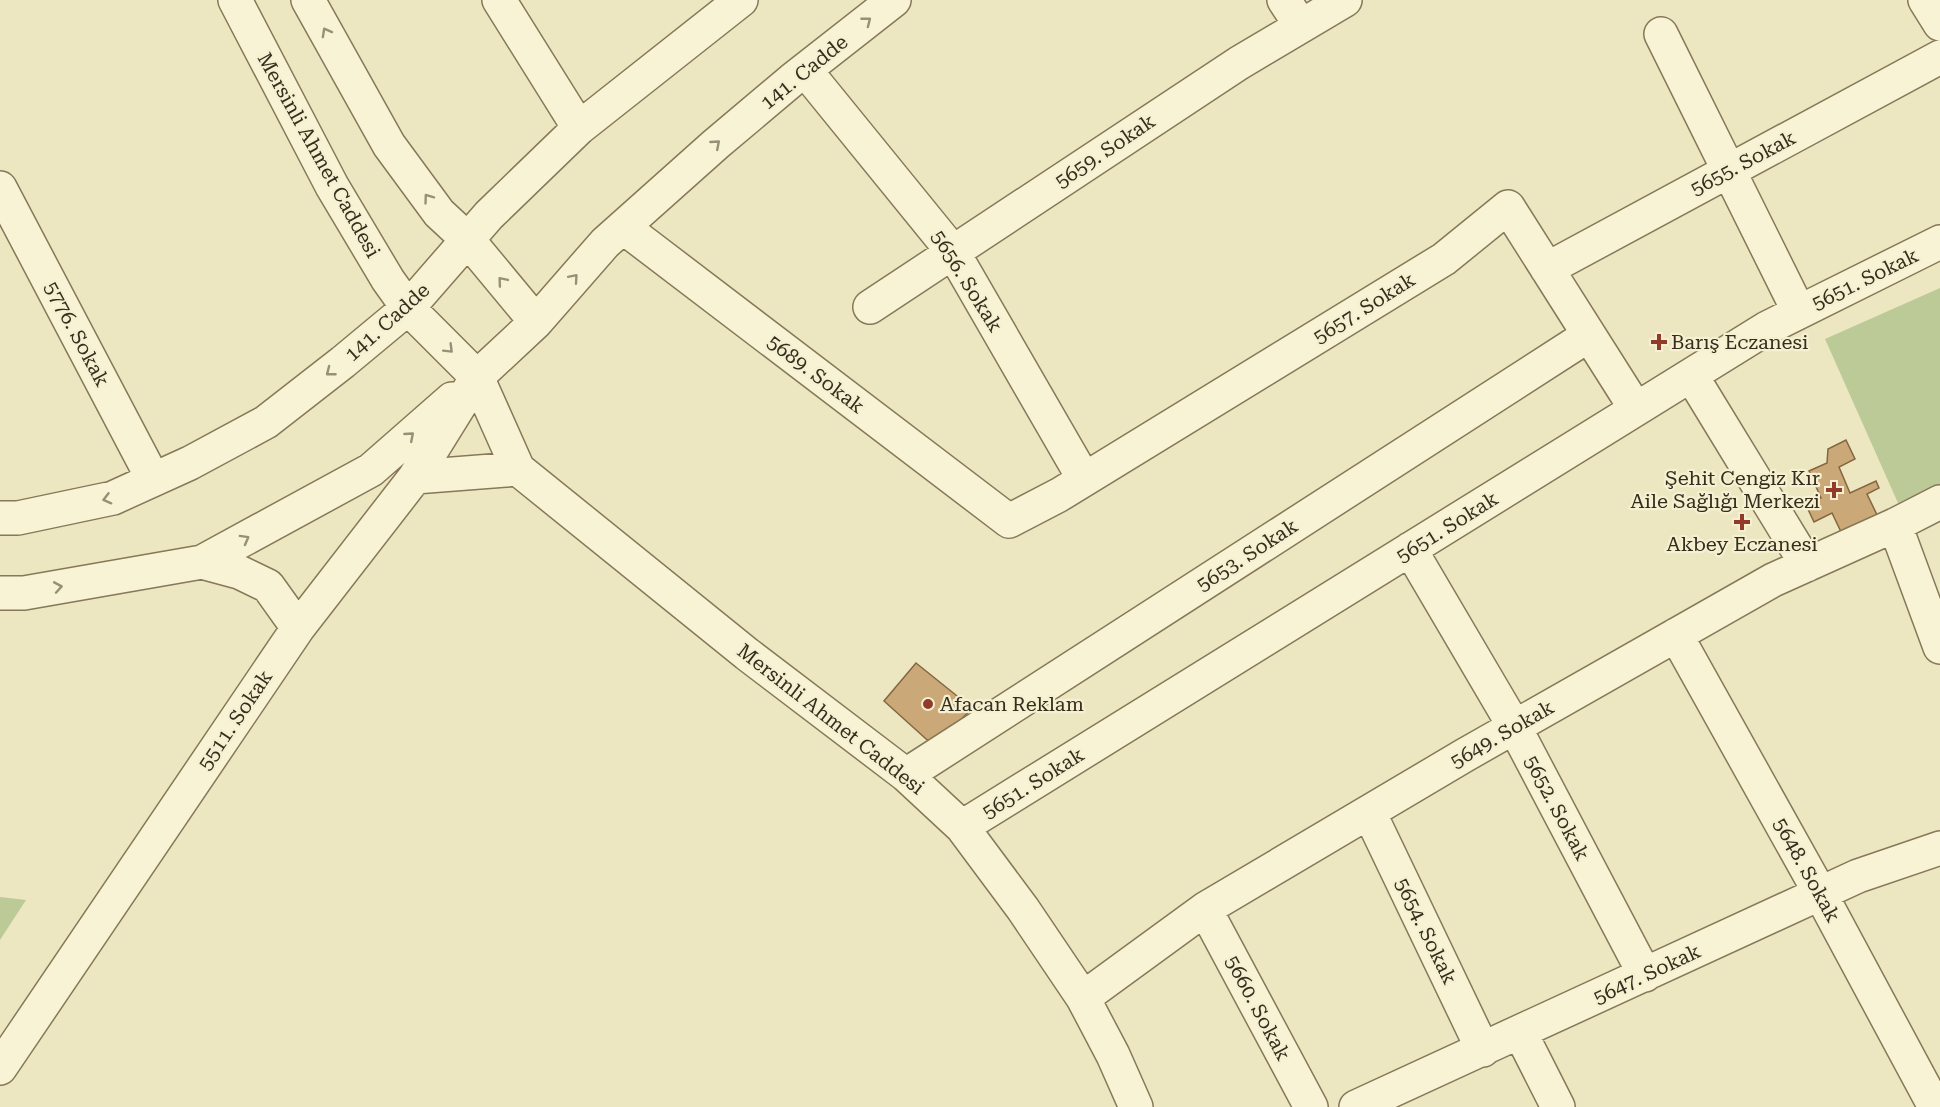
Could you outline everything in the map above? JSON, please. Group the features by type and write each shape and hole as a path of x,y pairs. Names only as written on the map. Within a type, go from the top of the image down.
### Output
{"street":[{"name":"Mersinli Ahmet Caddesi","path":"235,0 332,186 388,280 408,308 477,377 518,469 755,660 906,774 962,827 1023,909 1083,998 1113,1055 1136,1107"},
{"path":"308,0 389,145 439,213 468,240 536,322"},
{"path":"499,0 579,128"},
{"name":"141. Cadde","path":"0,518 18,518 113,498 190,463 266,422 408,308 489,215 579,128 741,0"},
{"name":"141. Cadde","path":"477,377 536,322 605,243 716,144 804,70 894,0"},
{"name":"5659. Sokak","path":"870,307 1239,63 1292,13 1345,0"},
{"path":"1925,0 1940,24"},
{"path":"1661,34 1799,312"},
{"name":"5655. Sokak","path":"1547,269 1940,57"},
{"name":"5656. Sokak","path":"804,70 953,252 1084,480"},
{"name":"5776. Sokak","path":"0,188 153,480"},
{"name":"5657. Sokak","path":"1009,521 1084,480 1444,259 1508,207 1636,409"},
{"name":"5689. Sokak","path":"623,227 1009,521"},
{"name":"5651. Sokak","path":"962,827 1767,328 1940,242"},
{"name":"5653. Sokak","path":"906,774 1589,335"},
{"path":"1691,375 1807,565"},
{"path":"0,593 24,593 202,562 371,470 477,377"},
{"name":"5511. Sokak","path":"0,1068 298,628 415,477 477,377"},
{"path":"415,477 518,469"},
{"name":"5649. Sokak","path":"1083,998 1205,909 1514,726 1773,580 1940,502"},
{"path":"1895,525 1940,647"},
{"name":"5652. Sokak","path":"1410,549 1514,726 1645,975"},
{"path":"202,562 239,572 268,586 298,628"},
{"name":"5648. Sokak","path":"1676,635 1820,893 1935,1107"},
{"name":"5654. Sokak","path":"1369,812 1483,1050"},
{"name":"5647. Sokak","path":"1356,1107 1858,876 1940,848"},
{"name":"5660. Sokak","path":"1205,909 1311,1107"},
{"path":"1520,1032 1558,1107"}],"green space":[{"path":"1940,288 1940,484 1898,503 1825,339"},
{"path":"0,897 26,900 0,940"}],"building":[{"name":"Şehit Cengiz Kır Aile Sağlığı Merkezi","path":"1846,440 1855,459 1839,467 1850,493 1876,481 1879,488 1867,494 1879,519 1843,536 1832,513 1814,522 1806,505 1821,498 1809,471 1827,463 1828,449"},
{"name":"Afacan Reklam","path":"916,663 972,708 935,747 884,701"}],"place":[{"name":"Barış Eczanesi","path":"1659,342"},
{"name":"Şehit Cengiz Kır Aile Sağlığı Merkezi","path":"1834,490"},
{"name":"Akbey Eczanesi","path":"1742,522"},
{"name":"Afacan Reklam","path":"928,704"}]}
